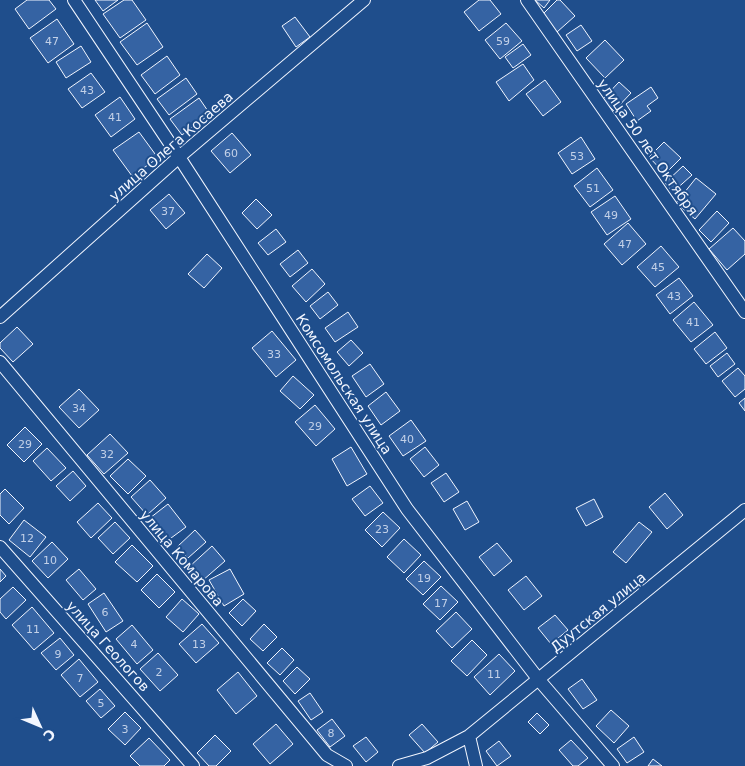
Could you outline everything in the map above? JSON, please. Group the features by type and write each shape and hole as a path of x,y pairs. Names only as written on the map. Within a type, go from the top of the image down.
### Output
{"street":[{"name":"Комсомольская улица","path":"74,0 179,157 407,509 539,680 613,766"},
{"name":"улица Олега Косаева","path":"0,317 179,157 364,0"},
{"name":"улица 50 лет Октября","path":"527,0 745,312"},
{"name":"улица Комарова","path":"0,362 327,755 346,766"},
{"name":"Дуутская улица","path":"469,736 745,510"},
{"name":"улица Геологов","path":"0,547 193,766"},
{"path":"399,766 427,758 469,736 476,766"}],"building":[{"path":"27,0 49,0 56,9 29,29 15,9"},
{"path":"95,0 118,0 103,11"},
{"path":"124,0 132,0 146,20 120,38 103,14"},
{"path":"479,0 490,0 501,14 479,31 464,12"},
{"path":"535,0 550,0 544,8"},
{"path":"557,0 560,0 575,16 557,32 541,16"},
{"path":"295,17 310,37 296,47 282,26"},
{"path":"57,19 74,44 48,63 30,38"},
{"path":"147,23 163,47 137,65 120,42"},
{"path":"506,23 522,41 500,59 485,40"},
{"path":"581,25 592,41 577,51 566,35"},
{"path":"605,40 624,60 605,78 586,58"},
{"path":"523,44 531,55 513,68 505,57"},
{"path":"81,46 91,62 66,78 56,62"},
{"path":"167,56 180,75 155,94 141,75"},
{"path":"523,64 534,80 509,101 496,82"},
{"path":"91,73 105,92 82,108 68,89"},
{"path":"186,78 197,94 169,115 157,99"},
{"path":"545,80 561,102 543,116 526,94"},
{"path":"619,82 631,93 614,111 602,100"},
{"path":"651,87 658,98 647,106 651,111 637,121 626,104"},
{"path":"120,97 135,119 111,137 95,115"},
{"path":"199,98 210,114 182,135 170,119"},
{"path":"139,132 158,158 132,176 113,150"},
{"path":"232,133 251,155 230,173 211,151"},
{"path":"581,137 595,159 572,174 558,153"},
{"path":"664,142 681,158 665,174 649,157"},
{"path":"683,166 692,175 673,192 665,183"},
{"path":"597,168 613,190 590,207 574,186"},
{"path":"696,178 716,194 695,219 676,203"},
{"path":"169,194 185,213 166,229 150,210"},
{"path":"615,196 631,219 607,235 591,212"},
{"path":"256,199 272,215 257,229 242,213"},
{"path":"717,211 729,223 711,242 699,230"},
{"path":"628,223 646,244 622,265 604,244"},
{"path":"733,228 745,241 745,254 727,270 709,249"},
{"path":"276,229 286,242 268,255 258,243"},
{"path":"661,246 679,267 655,287 637,267"},
{"path":"298,250 308,263 290,277 280,264"},
{"path":"207,254 222,268 204,288 188,274"},
{"path":"312,269 325,284 306,302 292,286"},
{"path":"679,278 693,296 670,314 656,295"},
{"path":"328,292 338,305 320,319 310,306"},
{"path":"694,302 713,325 691,342 673,320"},
{"path":"348,312 358,327 335,342 325,328"},
{"path":"17,327 33,344 13,362 0,348 0,343"},
{"path":"272,331 296,360 276,377 252,348"},
{"path":"715,332 727,348 706,364 694,349"},
{"path":"351,340 363,353 349,366 337,352"},
{"path":"727,353 735,364 718,377 710,366"},
{"path":"370,364 384,384 366,397 352,376"},
{"path":"738,368 745,376 745,389 735,397 722,381"},
{"path":"293,376 314,395 300,409 280,391"},
{"path":"79,389 99,410 79,428 59,407"},
{"path":"386,392 400,411 381,425 368,406"},
{"path":"745,398 745,411 739,403"},
{"path":"315,405 335,429 316,446 295,422"},
{"path":"411,420 426,441 403,456 389,436"},
{"path":"25,427 42,444 24,462 7,445"},
{"path":"110,434 128,453 104,474 87,455"},
{"path":"351,447 367,474 347,486 332,459"},
{"path":"425,447 439,465 424,477 410,459"},
{"path":"47,448 66,468 51,481 33,461"},
{"path":"128,459 146,476 128,494 110,476"},
{"path":"73,471 86,486 70,501 56,486"},
{"path":"446,473 459,492 444,502 431,483"},
{"path":"150,480 166,498 147,515 131,497"},
{"path":"370,486 383,503 365,516 352,499"},
{"path":"5,489 24,508 9,524 0,515 0,494"},
{"path":"665,493 683,515 667,529 649,507"},
{"path":"594,499 603,517 586,526 576,508"},
{"path":"467,501 479,522 465,530 453,509"},
{"path":"98,503 112,518 91,538 77,522"},
{"path":"168,504 186,527 167,541 150,518"},
{"path":"383,512 400,528 382,547 365,530"},
{"path":"24,520 46,537 30,557 9,540"},
{"path":"115,522 130,538 113,554 98,538"},
{"path":"639,522 652,532 626,563 613,552"},
{"path":"195,530 206,542 188,558 177,547"},
{"path":"404,539 421,555 404,573 387,557"},
{"path":"52,542 68,559 48,578 32,561"},
{"path":"497,543 512,561 494,576 479,557"},
{"path":"132,545 153,566 137,582 115,562"},
{"path":"212,546 225,561 202,581 189,567"},
{"path":"424,561 441,577 423,595 406,579"},
{"path":"0,569 6,576 0,582"},
{"path":"79,569 96,589 83,600 66,580"},
{"path":"230,569 244,594 224,606 209,580"},
{"path":"157,574 175,592 159,608 141,590"},
{"path":"526,576 542,596 524,610 508,590"},
{"path":"441,586 458,602 440,620 423,604"},
{"path":"13,587 26,600 6,619 0,612 0,599"},
{"path":"104,593 123,621 106,632 88,604"},
{"path":"182,599 199,614 183,632 166,617"},
{"path":"243,599 256,611 242,626 229,613"},
{"path":"32,607 54,633 34,650 12,625"},
{"path":"456,612 472,629 452,648 436,631"},
{"path":"555,615 568,630 551,644 538,628"},
{"path":"202,624 219,643 196,663 179,644"},
{"path":"264,624 277,637 263,651 250,639"},
{"path":"132,625 153,650 137,664 116,639"},
{"path":"60,638 74,655 56,670 41,653"},
{"path":"472,640 487,655 467,676 451,661"},
{"path":"282,648 294,660 280,675 267,663"},
{"path":"158,653 178,675 160,691 140,669"},
{"path":"499,654 515,671 490,695 474,677"},
{"path":"79,659 98,682 80,697 61,675"},
{"path":"297,667 310,679 295,694 283,681"},
{"path":"238,672 257,696 236,714 217,690"},
{"path":"582,679 597,700 583,709 568,689"},
{"path":"100,689 115,706 101,718 86,701"},
{"path":"310,693 323,712 311,720 298,701"},
{"path":"611,710 629,726 614,743 596,726"},
{"path":"125,712 141,728 125,745 108,729"},
{"path":"537,713 549,725 540,734 528,722"},
{"path":"332,719 345,736 330,747 317,730"},
{"path":"276,724 293,744 270,764 253,744"},
{"path":"422,724 438,742 425,753 409,735"},
{"path":"215,735 231,751 216,766 209,766 197,753"},
{"path":"366,737 378,752 366,762 353,746"},
{"path":"634,737 644,752 627,763 617,749"},
{"path":"149,738 170,760 164,766 140,766 130,756"},
{"path":"571,740 588,758 578,766 573,766 559,750"},
{"path":"499,741 511,756 497,766 486,751"},
{"path":"653,759 662,766 648,766"}]}
